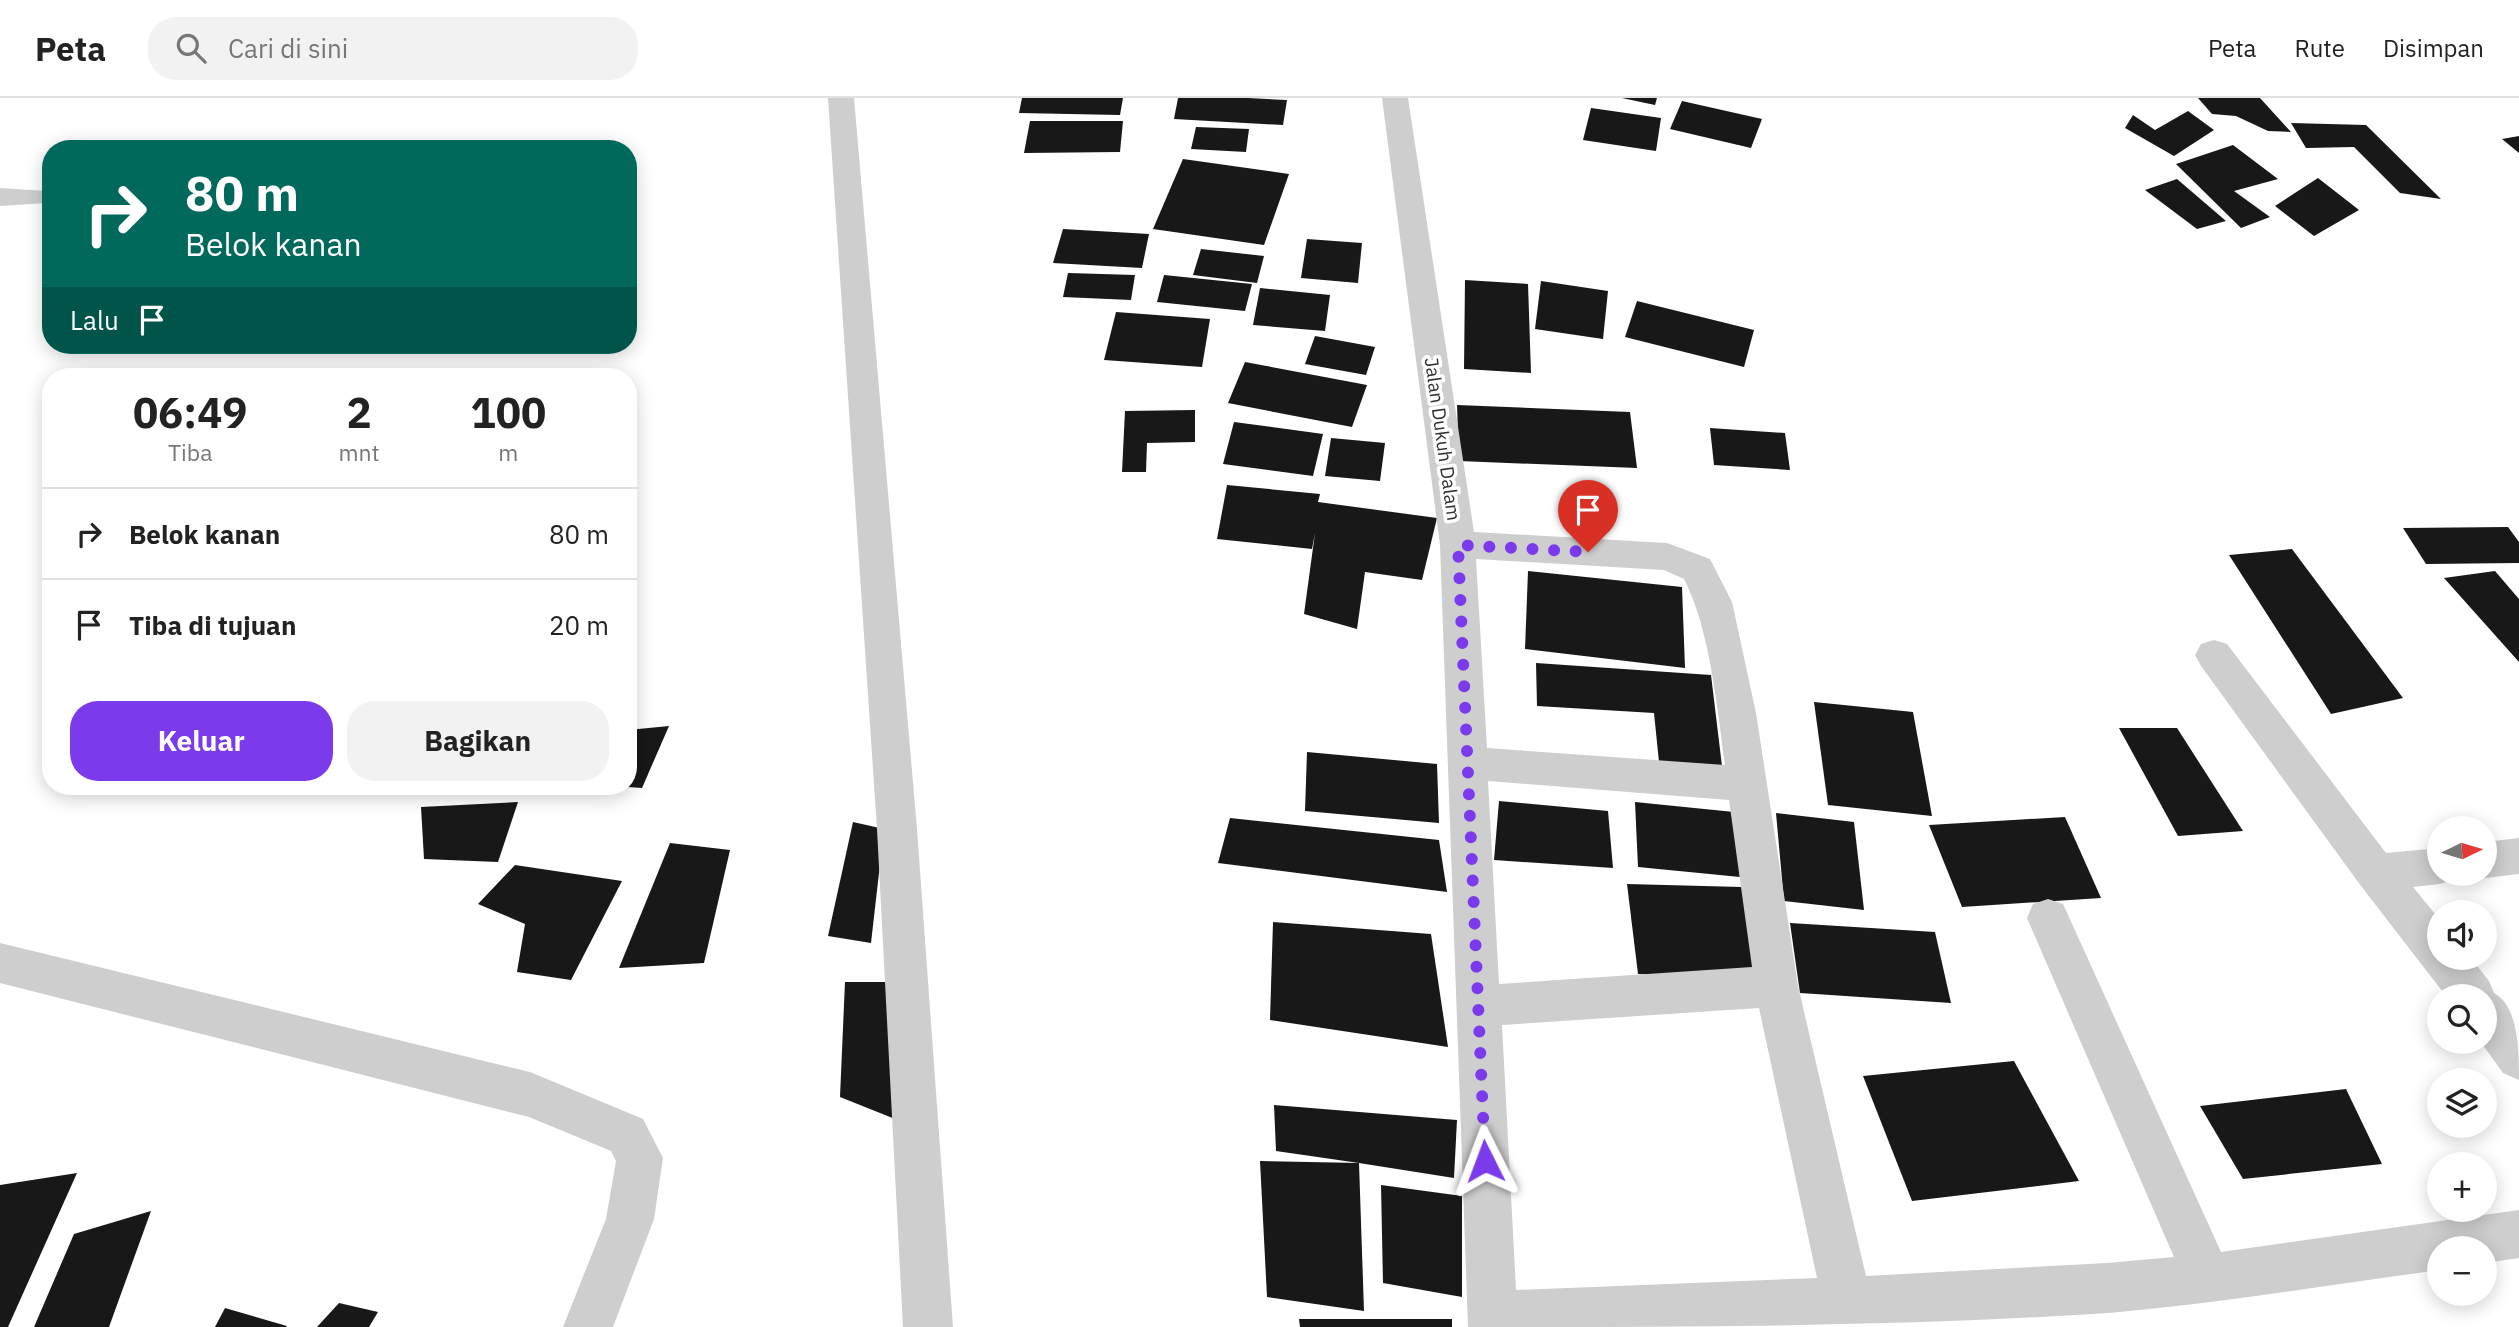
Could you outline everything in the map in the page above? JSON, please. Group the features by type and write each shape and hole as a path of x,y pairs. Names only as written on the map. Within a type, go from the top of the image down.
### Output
{"street":[{"path":"841,98 898,829 928,1327"},
{"name":"Jalan Dukuh Dalam","path":"1395,98 1458,545 1493,1322"},
{"path":"0,197 36,197"},
{"path":"1458,545 1667,557 1697,569 1714,602 1737,713 1776,986 1847,1302"},
{"path":"2214,655 2376,873 2427,937"},
{"path":"1467,763 1747,784"},
{"path":"2497,859 2519,856"},
{"path":"2376,873 2427,867"},
{"path":"2048,918 2208,1278"},
{"path":"0,963 530,1095 627,1135 640,1158 631,1219 588,1327"},
{"path":"2453,970 2464,984"},
{"path":"1478,1006 1776,986"},
{"path":"2497,1028 2519,1058"},
{"path":"1493,1322 2107,1288 2208,1278 2519,1234"}],"building":[{"path":"1022,98 1123,98 1120,115 1019,113"},
{"path":"1178,98 1287,100 1283,125 1174,119"},
{"path":"1622,98 1657,98 1655,105"},
{"path":"2198,98 2260,98 2291,132 2268,131 2236,116 2212,114"},
{"path":"1682,101 1762,119 1751,148 1670,129"},
{"path":"1591,108 1661,118 1656,151 1583,140"},
{"path":"2188,111 2214,130 2174,156 2125,128 2133,115 2155,130"},
{"path":"1030,121 1123,121 1120,152 1024,153"},
{"path":"2291,123 2366,125 2441,199 2400,193 2354,147 2306,148"},
{"path":"1196,127 1249,129 1246,152 1191,149"},
{"path":"2519,136 2519,153 2502,139"},
{"path":"2233,145 2278,179 2234,191 2270,217 2241,228 2176,164"},
{"path":"1183,159 1289,174 1264,245 1153,229"},
{"path":"2318,178 2359,210 2314,236 2275,206"},
{"path":"2177,179 2226,221 2197,229 2145,190"},
{"path":"1063,229 1149,234 1142,268 1053,263"},
{"path":"1307,239 1362,243 1358,283 1301,278"},
{"path":"1201,249 1264,256 1257,283 1193,275"},
{"path":"1068,273 1135,275 1131,300 1063,297"},
{"path":"1164,275 1252,284 1245,311 1157,302"},
{"path":"1465,280 1528,284 1531,373 1464,369"},
{"path":"1541,281 1608,291 1603,339 1535,329"},
{"path":"1260,288 1330,295 1325,331 1253,325"},
{"path":"1637,301 1754,330 1744,367 1625,337"},
{"path":"1116,312 1210,319 1202,367 1104,360"},
{"path":"1315,336 1375,347 1366,375 1305,364"},
{"path":"1245,362 1367,385 1352,427 1228,403"},
{"path":"1457,405 1630,412 1637,468 1459,461"},
{"path":"1195,410 1195,442 1147,443 1146,472 1122,472 1125,411"},
{"path":"1234,422 1323,434 1313,476 1223,464"},
{"path":"1710,428 1785,433 1790,470 1714,465"},
{"path":"1331,438 1385,443 1380,481 1325,476"},
{"path":"1227,485 1320,494 1318,502 1437,518 1422,580 1365,572 1357,629 1304,614 1315,533 1312,549 1217,539"},
{"path":"2508,527 2519,542 2519,563 2426,564 2403,528"},
{"path":"2292,549 2403,698 2331,714 2229,555"},
{"path":"1528,571 1682,587 1685,668 1525,649"},
{"path":"2495,571 2519,599 2519,662 2444,578"},
{"path":"1536,663 1711,675 1722,766 1659,762 1654,713 1537,706"},
{"path":"1814,702 1913,712 1932,816 1828,805"},
{"path":"669,726 642,788 637,788 637,729"},
{"path":"2119,728 2177,728 2243,831 2178,836"},
{"path":"1307,752 1437,764 1439,823 1305,811"},
{"path":"1499,801 1608,811 1613,868 1494,860"},
{"path":"518,802 498,862 424,859 421,807"},
{"path":"1635,802 1734,812 1740,877 1638,867"},
{"path":"1776,813 1854,822 1864,910 1784,901"},
{"path":"2065,817 2101,898 1962,907 1929,825"},
{"path":"1230,818 1439,840 1447,892 1218,863"},
{"path":"853,822 884,829 871,943 828,936"},
{"path":"670,843 730,850 704,963 619,968"},
{"path":"515,865 622,881 571,980 517,972 525,924 478,904"},
{"path":"1627,884 1742,887 1759,978 1638,974"},
{"path":"1273,922 1431,934 1448,1047 1270,1020"},
{"path":"1790,923 1935,932 1951,1003 1800,993"},
{"path":"845,982 890,982 895,1119 840,1097"},
{"path":"2014,1061 2079,1181 1912,1201 1863,1076"},
{"path":"2346,1089 2382,1164 2243,1179 2200,1106"},
{"path":"1274,1105 1457,1120 1454,1178 1276,1151"},
{"path":"1260,1161 1359,1163 1364,1311 1267,1297"},
{"path":"77,1173 8,1327 0,1327 0,1185"},
{"path":"1381,1185 1462,1196 1462,1297 1383,1283"},
{"path":"151,1211 109,1327 34,1327 74,1234"},
{"path":"339,1303 378,1312 369,1327 317,1327"},
{"path":"225,1308 287,1326 215,1327"},
{"path":"1299,1319 1452,1319 1452,1327 1300,1327"}],"route":[{"path":"1485,1161 1458,545 1588,552"}]}
